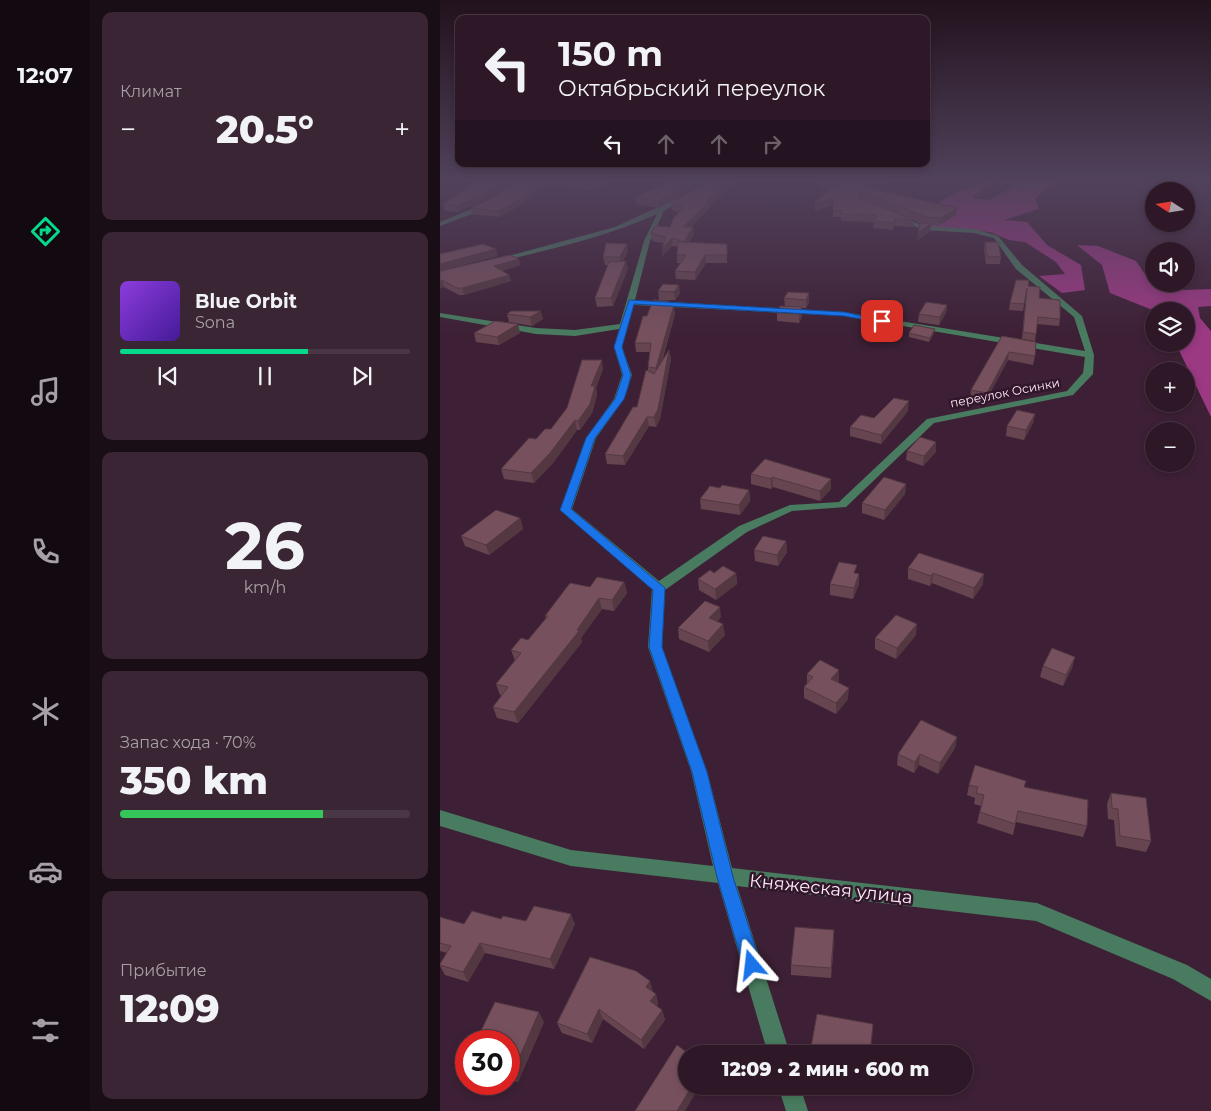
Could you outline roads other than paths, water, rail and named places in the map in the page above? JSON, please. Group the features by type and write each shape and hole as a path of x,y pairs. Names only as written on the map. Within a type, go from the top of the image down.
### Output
{"street":[{"path":"488,263 606,231"},
{"path":"652,231 647,241 618,347 627,375 619,399 591,438 566,510 659,588 655,647 700,772 725,877 776,1045"},
{"path":"631,302 844,314 1090,355 1078,316 1019,267 996,237 971,231"},
{"path":"440,315 536,331 575,332 623,326"},
{"name":"переулок Осинки","path":"659,588 743,529 790,508 842,505 931,421 1070,393 1088,374 1090,355"},
{"name":"Княжеская улица","path":"440,818 571,858 1037,912 1180,972 1211,991"},
{"path":"792,1095 796,1111"}]}
